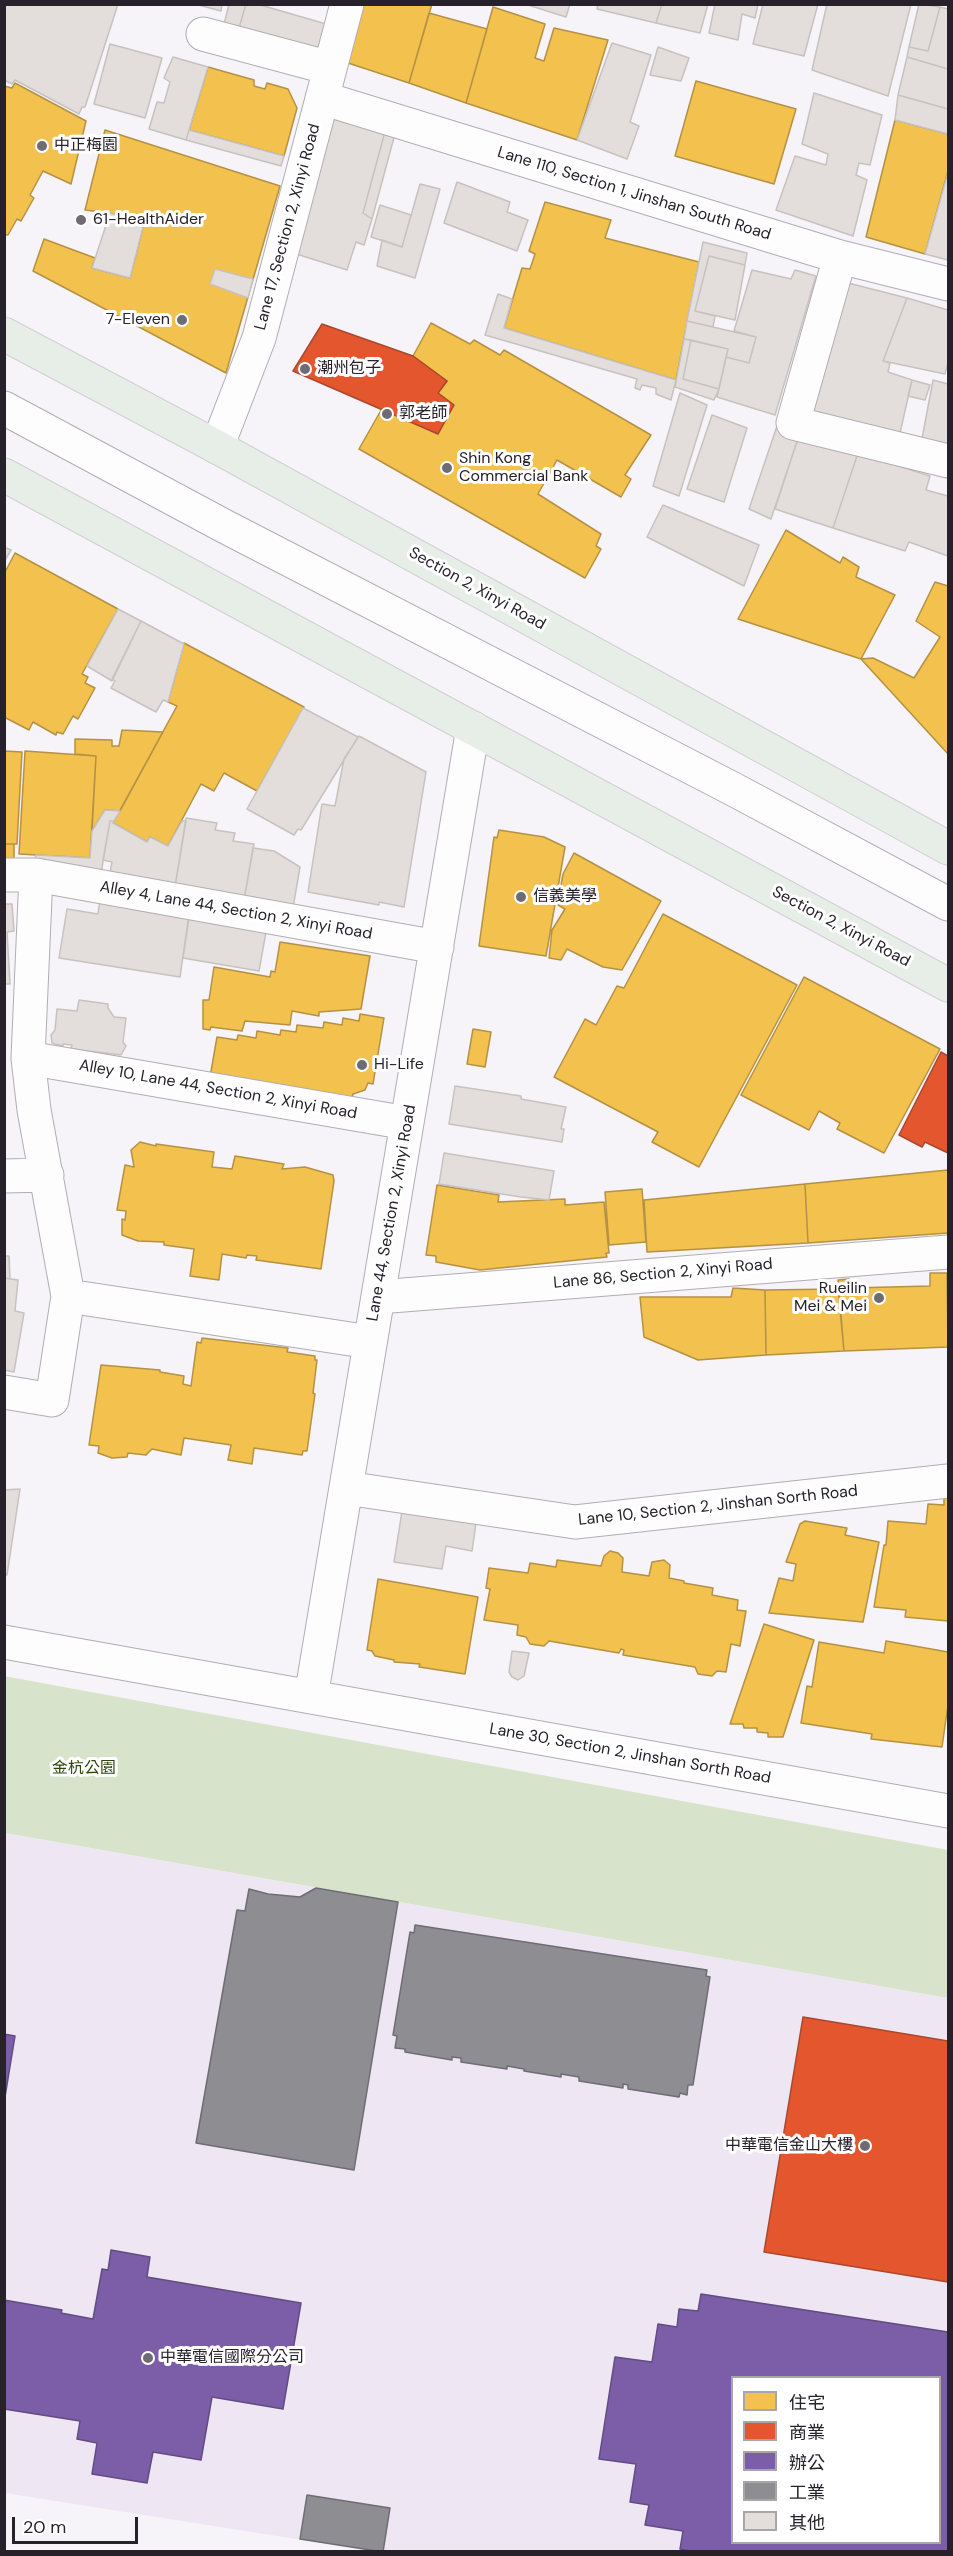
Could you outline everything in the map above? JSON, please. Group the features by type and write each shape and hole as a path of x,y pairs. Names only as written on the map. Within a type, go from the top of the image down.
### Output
{"main road":[{"name":"Section 2, Xinyi Road","path":"4,334 217,447 948,848"},
{"name":"Section 2, Xinyi Road","path":"4,475 948,985"}],"street":[{"name":"Lane 17, Section 2, Xinyi Road","path":"217,447 259,338 347,4"},
{"name":"Lane 110, Section 1, Jinshan South Road","path":"203,34 326,83 840,257 948,284"},
{"path":"840,257 793,423 948,461"},
{"path":"4,408 234,531 733,789 948,904"},
{"name":"Lane 44, Section 2, Xinyi Road","path":"311,1697 473,728"},
{"path":"4,1392 52,1400 68,1296 34,1110 28,1058 20,875"},
{"name":"Alley 4, Lane 44, Section 2, Xinyi Road","path":"20,875 436,947"},
{"name":"Alley 10, Lane 44, Section 2, Xinyi Road","path":"28,1058 407,1123"},
{"path":"4,1176 47,1175"},
{"name":"Lane 86, Section 2, Xinyi Road","path":"378,1297 948,1252"},
{"path":"68,1296 370,1341"},
{"name":"Lane 10, Section 2, Jinshan Sorth Road","path":"346,1488 575,1522 948,1481"},
{"name":"Lane 30, Section 2, Jinshan Sorth Road","path":"4,1642 948,1811"}],"shaded area":[{"path":"4,1833 948,1998 948,2551 372,2551 5,2493"}],"green space":[{"name":"金杭公園","path":"4,1676 948,1850 948,1998 5,1833"}],"building: 住宅":[{"path":"363,4 432,4 409,83 348,63"},
{"path":"493,7 545,24 535,58 544,61 554,28 608,40 577,140 466,103"},
{"path":"429,13 487,29 466,103 409,83"},
{"path":"208,67 254,80 254,86 265,89 267,83 288,89 297,108 284,156 189,130"},
{"path":"696,81 796,109 774,184 675,156"},
{"name":"中正梅園","path":"15,83 86,121 71,184 43,171 30,195 34,198 21,221 17,219 8,235 4,235 4,86 12,88"},
{"path":"895,120 948,134 948,171 925,254 866,237"},
{"path":"105,130 280,186 226,373 33,271 44,239 95,258 92,268 130,278 144,223 110,213 85,210"},
{"path":"545,202 611,220 605,238 699,262 676,380 504,328 522,268 530,269 535,254 529,251"},
{"path":"431,323 470,344 474,340 500,355 504,350 651,435 625,475 631,479 621,497 557,460 538,494 601,534 596,546 601,549 585,578 359,449 384,405 438,434 454,405 438,393 447,381 413,356"},
{"path":"786,530 840,563 843,557 859,567 856,577 895,595 861,659 738,619"},
{"path":"15,553 118,609 82,674 88,677 85,683 95,688 78,719 73,716 63,734 57,732 56,735 33,722 29,730 4,717 4,574"},
{"path":"935,582 948,586 948,754 861,659 873,658 914,678 940,637 916,621"},
{"path":"184,643 304,707 257,791 224,773 214,791 201,784 168,846 150,837 147,842 113,823 177,706 168,702"},
{"path":"122,730 163,732 120,811 105,810 92,831 96,756 75,754 75,739 112,740 112,746 119,746"},
{"path":"4,751 22,752 17,844 4,844"},
{"path":"25,751 96,756 90,858 19,854"},
{"name":"信義美學","path":"499,830 544,837 565,847 546,956 479,946 494,837 497,838"},
{"path":"4,844 14,844 14,860 4,861"},
{"path":"574,853 661,901 622,970 603,967 567,949 561,960 549,958 552,930 565,909 558,905 562,898 559,896 563,874"},
{"path":"663,914 797,985 699,1167 652,1142 658,1132 554,1077 585,1019 596,1025 617,986 624,988"},
{"path":"280,942 370,956 361,1009 319,1012 319,1016 292,1011 290,1025 245,1021 242,1031 211,1027 210,1030 203,1029 203,1000 209,1000 214,967 270,977 271,971 275,972"},
{"path":"804,977 940,1049 884,1153 837,1129 840,1123 819,1111 809,1130 741,1095"},
{"path":"360,1014 384,1018 373,1084 368,1083 365,1090 353,1094 352,1098 210,1077 217,1037 237,1040 238,1035 256,1038 257,1031 280,1035 281,1030 296,1032 297,1025 323,1028 324,1022 342,1025 343,1018 359,1021"},
{"path":"473,1029 491,1032 485,1067 467,1064"},
{"path":"140,1142 156,1146 156,1144 214,1152 212,1167 232,1169 235,1156 284,1164 282,1169 305,1167 333,1175 321,1269 256,1260 257,1256 247,1255 246,1258 222,1254 219,1280 190,1276 194,1249 164,1245 164,1242 138,1241 122,1235 122,1219 125,1220 126,1211 117,1210 125,1165 134,1167 131,1150"},
{"path":"948,1170 948,1233 808,1243 805,1184"},
{"path":"805,1184 808,1243 647,1252 644,1200"},
{"path":"437,1185 499,1195 498,1202 565,1199 565,1205 604,1202 609,1253 606,1253 607,1257 480,1270 436,1262 436,1256 426,1255"},
{"path":"642,1189 646,1242 609,1245 605,1192"},
{"path":"930,1273 947,1273 948,1347 844,1351 838,1280 849,1279 851,1288 930,1286"},
{"path":"733,1288 765,1290 766,1355 698,1360 644,1337 640,1297 731,1297"},
{"path":"838,1289 844,1351 766,1355 765,1290"},
{"path":"202,1338 288,1348 287,1352 315,1356 317,1360 313,1393 315,1394 307,1451 303,1451 302,1455 254,1448 252,1464 228,1460 231,1445 184,1438 181,1455 152,1449 146,1455 128,1453 127,1457 112,1458 98,1453 99,1446 89,1445 101,1365 160,1370 160,1372 184,1376 183,1384 191,1386 197,1342 201,1343"},
{"path":"948,1496 948,1621 905,1617 906,1610 874,1607 884,1545 886,1545 888,1521 926,1524 928,1504 944,1505 944,1497"},
{"path":"805,1521 847,1528 845,1535 879,1542 863,1622 769,1613 779,1578 793,1581 796,1564 786,1562 800,1524"},
{"path":"610,1551 618,1553 623,1558 622,1572 649,1576 652,1562 664,1560 670,1565 669,1578 713,1588 712,1595 738,1600 737,1610 746,1611 740,1646 731,1644 726,1672 717,1671 712,1676 698,1674 695,1667 623,1655 624,1650 621,1649 619,1653 549,1641 544,1646 530,1644 526,1637 517,1635 518,1625 484,1620 490,1589 486,1588 489,1568 528,1573 530,1563 556,1567 557,1560 601,1566 604,1556"},
{"path":"378,1579 478,1597 465,1674 419,1667 420,1664 394,1662 394,1660 375,1656 372,1651 367,1650"},
{"path":"764,1624 814,1640 783,1737 768,1737 768,1733 757,1732 757,1728 744,1728 743,1724 730,1724"},
{"path":"886,1641 948,1652 948,1705 942,1747 871,1739 872,1734 801,1723 807,1686 812,1687 819,1642 884,1653"}],"building: 商業":[{"path":"322,324 413,356 447,381 438,393 454,405 438,434 293,371"},
{"path":"941,1052 948,1056 948,1153 925,1142 922,1147 899,1135"},
{"name":"中華電信金山大樓","path":"803,2017 948,2041 948,2282 764,2252"}],"building: 辦公":[{"path":"4,2034 15,2036 5,2097 4,2097"},
{"name":"中華電信國際分公司","path":"111,2250 150,2257 147,2277 301,2303 283,2409 212,2397 201,2460 153,2452 147,2483 92,2474 97,2443 77,2439 80,2421 4,2409 4,2300 62,2310 61,2313 93,2319 102,2269 108,2270"},
{"path":"701,2294 948,2332 948,2552 696,2552 680,2549 683,2531 645,2525 649,2505 630,2502 636,2464 599,2459 615,2357 652,2362 658,2324 677,2327 679,2309 698,2311"}],"building: 工業":[{"path":"316,1888 398,1902 354,2170 196,2143 237,1910 245,1911 249,1889 268,1894 300,1897"},
{"path":"415,1925 707,1970 706,1976 710,1977 693,2085 688,2085 687,2095 680,2093 679,2097 628,2089 628,2085 623,2084 623,2088 579,2081 579,2077 561,2074 561,2077 507,2066 507,2069 461,2062 461,2058 452,2057 452,2060 405,2052 405,2049 395,2048 397,2036 393,2035 410,1932 414,1933"},
{"path":"307,2495 390,2508 383,2552 300,2539"}],"building: 其他":[{"path":"4,4 118,4 85,107 82,107 79,114 15,80 12,84 4,80"},
{"path":"195,4 222,4 221,11"},
{"path":"229,4 246,4 237,35 222,33"},
{"path":"246,4 257,4 333,26 325,58 237,35"},
{"path":"525,4 570,4 566,17"},
{"path":"598,4 662,4 656,23 597,9"},
{"path":"662,4 708,4 700,33 656,23"},
{"path":"715,4 758,4 755,18 742,14 738,40 709,33"},
{"path":"763,4 818,4 804,56 753,44"},
{"path":"827,4 911,4 888,96 812,70"},
{"path":"919,4 940,7 928,51 909,47"},
{"path":"940,7 948,9 948,69 907,57 909,47 928,51"},
{"path":"612,43 651,55 630,122 639,126 627,159 577,140"},
{"path":"110,44 162,58 145,118 94,104"},
{"path":"658,47 689,58 681,81 650,75"},
{"path":"173,57 208,67 186,140 149,129 157,102 164,103 170,82 164,78"},
{"path":"907,57 948,69 948,109 898,95"},
{"path":"814,93 882,115 870,165 859,163 856,175 867,180 853,236 776,210 795,156 826,165 828,154 802,144"},
{"path":"898,95 948,109 948,134 895,120"},
{"path":"322,111 387,124 363,213 372,219 364,245 356,242 347,270 287,251"},
{"path":"387,124 396,130 372,219 363,213"},
{"path":"189,130 284,156 281,166 186,140"},
{"path":"948,173 948,260 925,254"},
{"path":"457,182 510,202 507,212 528,220 517,251 444,223"},
{"path":"420,184 440,189 415,278 377,266 382,240 402,247"},
{"path":"380,205 411,215 402,247 371,237"},
{"path":"110,213 144,223 130,278 92,268"},
{"path":"703,242 747,253 745,265 709,256 695,311 715,316 713,327 687,321"},
{"path":"709,256 745,265 735,320 695,311"},
{"path":"215,269 253,279 248,298 210,284"},
{"path":"752,270 791,279 795,270 816,276 775,415 717,397 726,357 749,363 756,337 734,331"},
{"path":"844,282 907,298 883,361 890,363 888,372 912,380 898,442 803,418"},
{"path":"498,294 512,299 504,328 676,380 671,400 656,394 656,388 642,385 640,390 635,388 637,379 485,335"},
{"path":"907,298 948,310 948,362 945,374 883,361"},
{"path":"687,321 756,337 749,363 726,357 728,349 684,339"},
{"path":"684,339 691,340 683,379 719,389 714,400 675,387"},
{"path":"691,340 728,349 719,389 683,379"},
{"path":"912,380 930,385 925,400 908,396"},
{"path":"933,380 948,384 948,452 921,444"},
{"path":"680,393 707,405 679,496 653,486"},
{"path":"712,415 747,428 724,502 687,489"},
{"path":"777,426 800,433 771,519 749,509"},
{"path":"798,438 858,453 833,528 775,509"},
{"path":"858,453 930,476 926,490 948,496 948,556 909,542 905,551 833,528"},
{"path":"663,505 759,545 744,586 647,537"},
{"path":"4,547 11,550 4,562"},
{"path":"118,609 141,621 112,681 87,666"},
{"path":"141,621 184,644 168,702 163,700 156,712 111,688 115,681 112,679"},
{"path":"303,708 358,737 301,830 298,829 294,835 247,809"},
{"path":"359,736 426,772 404,907 379,902 379,905 308,892 322,804 335,806 344,759"},
{"path":"105,810 120,811 114,821 110,821 101,873 35,860 36,855 90,858 92,831"},
{"path":"186,818 217,823 215,830 235,833 233,841 254,844 243,906 174,893"},
{"path":"110,821 114,821 113,823 147,842 150,837 168,846 182,821 186,821 174,893 108,884 112,862 103,860"},
{"path":"253,848 274,851 300,867 292,914 243,906"},
{"path":"100,900 189,914 180,977 59,958 67,909 98,914"},
{"path":"4,901 5,904 12,904 14,931 7,932 10,984 4,984"},
{"path":"189,918 266,932 259,971 183,958"},
{"path":"79,1000 108,1004 114,1017 126,1018 123,1042 126,1046 121,1055 71,1049 72,1045 63,1044 63,1046 52,1043 51,1035 55,1030 57,1009 77,1011"},
{"path":"455,1086 521,1096 521,1099 566,1107 561,1129 564,1129 562,1142 449,1124"},
{"path":"444,1153 554,1171 549,1200 439,1184"},
{"path":"4,1256 9,1256 10,1279 4,1278"},
{"path":"4,1278 18,1280 15,1311 24,1313 14,1372 4,1370"},
{"path":"20,1489 7,1575 4,1575 4,1490"},
{"path":"402,1511 476,1523 472,1551 446,1546 442,1569 394,1562"},
{"path":"512,1651 529,1653 524,1676 518,1680 509,1672"}],"place":[{"name":"中正梅園","path":"42,146"},
{"name":"61-HealthAider","path":"81,220"},
{"name":"7-Eleven","path":"182,320"},
{"name":"潮州包子","path":"305,369"},
{"name":"郭老師","path":"387,414"},
{"name":"Shin Kong Commercial Bank","path":"447,468"},
{"name":"信義美學","path":"521,897"},
{"name":"Hi-Life","path":"362,1065"},
{"name":"Rueilin Mei & Mei","path":"879,1298"},
{"name":"中華電信金山大樓","path":"865,2146"},
{"name":"中華電信國際分公司","path":"148,2358"}]}
